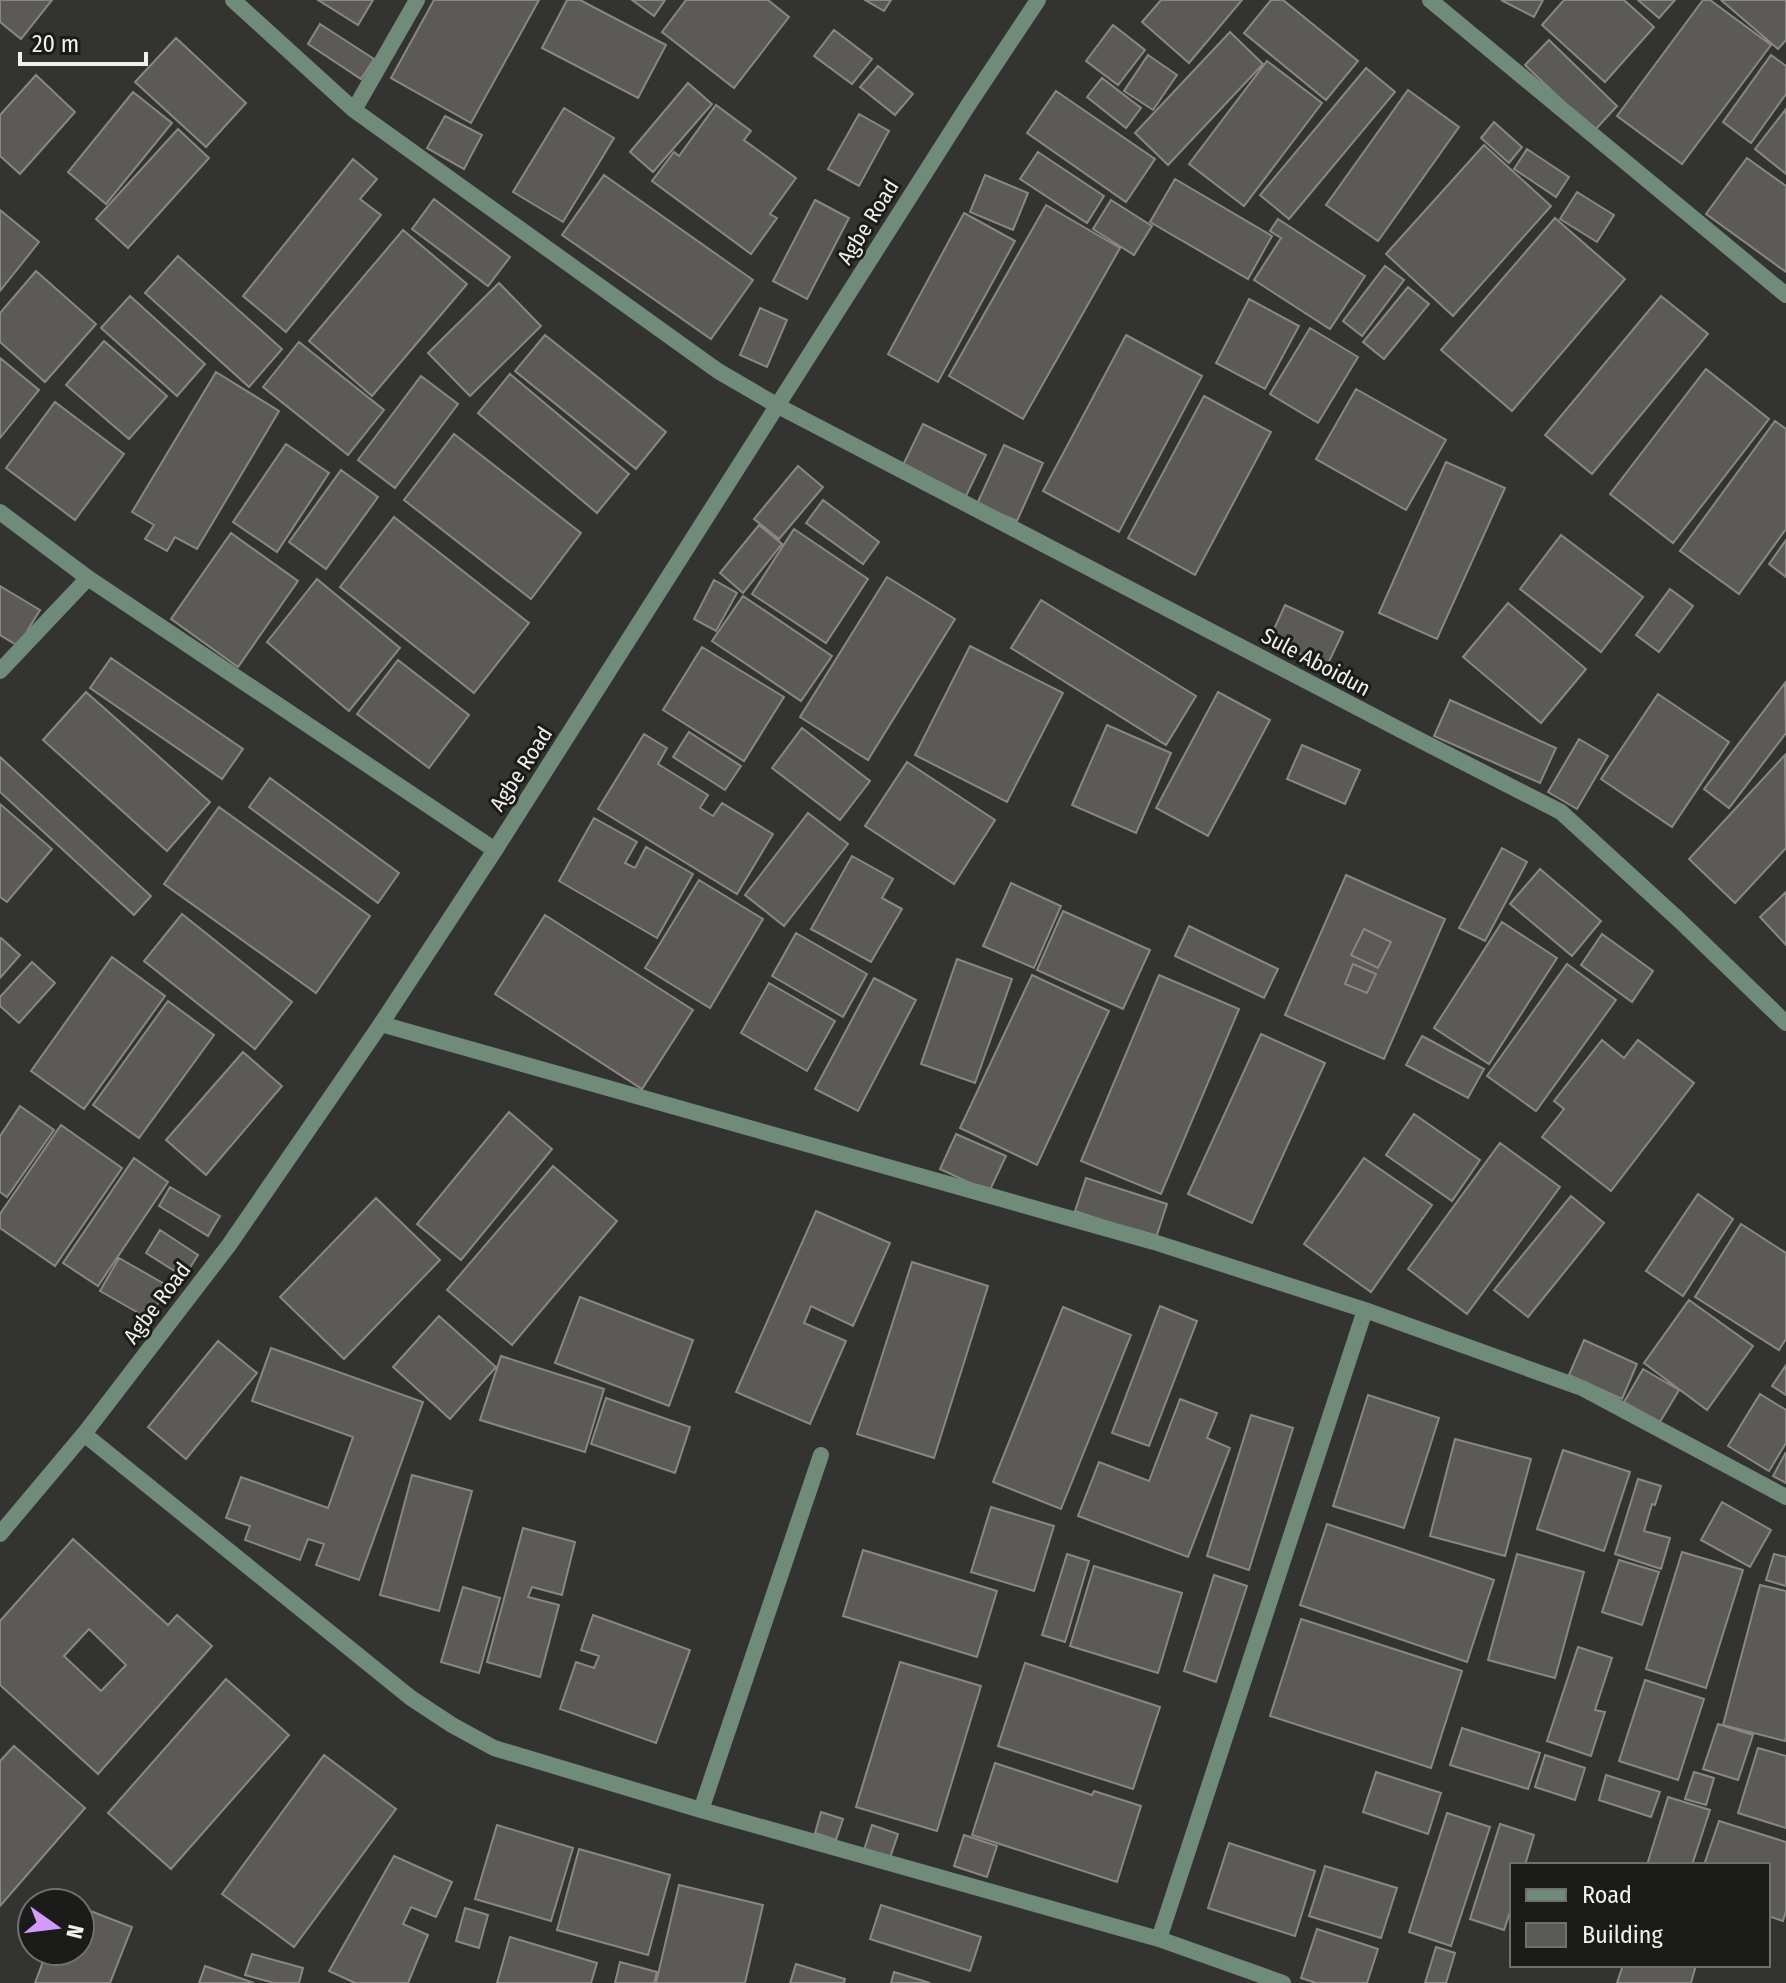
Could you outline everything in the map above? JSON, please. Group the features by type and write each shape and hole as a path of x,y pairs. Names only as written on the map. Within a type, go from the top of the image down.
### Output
{"street":[{"name":"Sule Aboidun","path":"233,0 354,110 718,371 778,406 1561,812 1786,1023"},
{"path":"354,110 417,0"},
{"name":"Agbe Road","path":"0,1534 84,1434 229,1245 381,1024 1038,0"},
{"path":"1430,0 1786,295"},
{"path":"0,512 88,578 495,850"},
{"path":"0,671 88,578"},
{"path":"381,1024 1154,1242 1365,1310 1582,1388 1786,1497"},
{"path":"1159,1939 1365,1310"},
{"path":"84,1434 411,1698 494,1748 701,1810 1159,1939 1283,1983"},
{"path":"701,1810 821,1455"}],"building":[{"path":"0,0 52,0 21,39 0,22"},
{"path":"318,0 373,0 358,25"},
{"path":"434,0 539,0 471,123 391,78"},
{"path":"567,0 580,0 666,45 638,98 542,48"},
{"path":"632,0 665,0 654,16"},
{"path":"686,0 768,0 789,17 734,88 662,32"},
{"path":"865,0 891,0 884,11"},
{"path":"1161,0 1242,0 1189,63 1142,22"},
{"path":"1271,0 1283,0 1358,61 1326,100 1244,33"},
{"path":"1501,0 1543,0 1534,17"},
{"path":"1564,0 1624,0 1654,27 1605,82 1542,25"},
{"path":"1638,0 1675,0 1659,18"},
{"path":"1703,0 1710,0 1771,45 1682,164 1617,116"},
{"path":"1721,0 1786,0 1786,40 1778,49"},
{"path":"320,24 374,59 361,79 308,44"},
{"path":"1113,25 1145,50 1118,85 1086,61"},
{"path":"834,30 872,59 852,84 814,56"},
{"path":"1230,32 1263,64 1168,165 1135,133"},
{"path":"176,38 246,103 206,147 135,82"},
{"path":"1549,40 1617,106 1594,131 1525,65"},
{"path":"1148,55 1177,75 1153,110 1124,91"},
{"path":"1771,55 1786,66 1786,94 1751,143 1723,122"},
{"path":"1267,61 1322,103 1244,206 1189,164"},
{"path":"878,66 913,94 895,115 860,87"},
{"path":"1366,68 1395,92 1289,219 1260,195"},
{"path":"36,75 75,112 20,174 0,156 0,115"},
{"path":"1102,78 1141,108 1126,128 1087,97"},
{"path":"688,83 712,104 653,172 630,152"},
{"path":"1408,90 1459,127 1378,241 1326,205"},
{"path":"1056,91 1155,159 1126,202 1027,133"},
{"path":"133,92 172,123 106,204 68,172"},
{"path":"716,105 751,131 744,140 796,178 770,214 777,218 751,254 652,181 674,152 679,156"},
{"path":"564,108 614,138 563,222 513,192"},
{"path":"1786,109 1786,174 1755,149"},
{"path":"859,114 889,131 859,186 828,169"},
{"path":"445,116 482,135 464,169 427,148"},
{"path":"1494,122 1522,147 1509,163 1481,138"},
{"path":"178,129 209,158 128,248 96,219"},
{"path":"1484,145 1551,206 1453,316 1386,254"},
{"path":"1527,149 1569,177 1556,197 1514,169"},
{"path":"1038,152 1104,196 1087,223 1020,179"},
{"path":"1747,158 1786,186 1786,272 1706,214"},
{"path":"353,159 377,179 360,199 381,215 286,332 243,296"},
{"path":"604,175 753,280 711,339 562,235"},
{"path":"985,175 1028,193 1013,230 970,212"},
{"path":"1175,179 1272,236 1248,279 1150,222"},
{"path":"1577,192 1614,215 1597,242 1560,219"},
{"path":"434,199 510,257 488,286 412,229"},
{"path":"815,200 849,218 807,299 773,281"},
{"path":"1111,200 1152,226 1134,255 1093,229"},
{"path":"1046,205 1120,248 1023,419 949,376"},
{"path":"0,210 39,242 0,291"},
{"path":"964,213 1015,241 938,382 888,354"},
{"path":"1555,218 1625,279 1512,411 1441,350"},
{"path":"1278,219 1365,276 1330,329 1254,280 1281,238 1270,231"},
{"path":"403,230 467,284 372,396 309,341"},
{"path":"178,256 282,349 249,387 145,293"},
{"path":"1385,266 1404,280 1362,336 1343,321"},
{"path":"36,271 96,324 45,382 0,342 0,313"},
{"path":"499,283 541,326 470,396 428,353"},
{"path":"1408,287 1429,304 1384,359 1363,342"},
{"path":"130,296 205,364 177,396 101,328"},
{"path":"1661,296 1708,334 1592,474 1545,435"},
{"path":"1249,299 1299,326 1265,389 1216,363"},
{"path":"760,308 787,320 767,367 740,355"},
{"path":"1310,328 1358,357 1318,423 1270,394"},
{"path":"545,335 666,432 636,469 515,371"},
{"path":"1126,335 1202,376 1119,532 1043,491"},
{"path":"104,341 167,396 129,439 66,385"},
{"path":"299,342 384,410 348,455 263,387"},
{"path":"0,358 39,390 0,438"},
{"path":"1706,369 1769,419 1673,543 1610,494"},
{"path":"216,372 279,411 197,549 175,537 167,551 145,539 154,525 132,512"},
{"path":"510,374 629,474 597,513 478,413"},
{"path":"421,376 458,404 395,488 358,460"},
{"path":"1356,389 1446,440 1406,510 1316,459"},
{"path":"1204,396 1271,432 1195,575 1128,538"},
{"path":"55,402 124,454 75,520 6,468"},
{"path":"1775,421 1786,429 1786,529 1739,594 1680,551"},
{"path":"923,424 986,455 966,496 903,465"},
{"path":"454,434 581,533 531,599 404,500"},
{"path":"286,444 329,473 277,552 233,522"},
{"path":"1004,445 1043,463 1017,521 977,504"},
{"path":"1446,462 1505,488 1437,639 1379,613"},
{"path":"798,466 823,487 779,539 754,519"},
{"path":"341,470 378,497 326,569 289,542"},
{"path":"823,500 879,542 863,564 806,523"},
{"path":"394,517 529,623 474,693 340,587"},
{"path":"759,525 782,544 743,593 720,573"},
{"path":"794,529 868,579 826,643 752,594"},
{"path":"231,533 298,581 238,667 171,619"},
{"path":"1561,535 1643,597 1601,652 1520,589"},
{"path":"1786,540 1786,577 1769,564"},
{"path":"887,577 955,619 868,760 800,717"},
{"path":"317,579 400,648 349,711 267,642"},
{"path":"714,580 737,593 716,631 694,619"},
{"path":"0,586 40,610 18,646 0,635"},
{"path":"1670,589 1693,606 1659,652 1636,635"},
{"path":"743,596 832,656 801,701 712,641"},
{"path":"1041,600 1196,696 1166,745 1011,648"},
{"path":"1508,603 1586,669 1541,723 1463,657"},
{"path":"1285,605 1343,632 1327,666 1269,640"},
{"path":"970,646 1063,693 1007,802 915,755"},
{"path":"702,647 784,697 744,761 663,710"},
{"path":"111,658 243,749 222,779 90,688"},
{"path":"398,660 469,715 429,768 357,714"},
{"path":"1785,683 1786,733 1729,808 1704,789"},
{"path":"86,692 210,802 167,851 43,740"},
{"path":"1218,692 1270,720 1208,836 1156,808"},
{"path":"1658,694 1729,742 1672,827 1601,779"},
{"path":"1450,700 1556,748 1540,783 1434,736"},
{"path":"1107,725 1171,753 1136,833 1072,805"},
{"path":"802,728 870,781 840,820 772,768"},
{"path":"689,732 741,766 725,790 673,757"},
{"path":"644,734 667,748 658,764 708,795 700,808 713,816 722,803 773,834 737,894 598,809"},
{"path":"1579,739 1608,756 1577,809 1548,792"},
{"path":"1302,745 1360,770 1345,804 1287,779"},
{"path":"1785,755 1786,848 1735,903 1689,859"},
{"path":"0,757 151,896 134,915 0,792"},
{"path":"907,762 995,820 954,884 865,826"},
{"path":"270,778 399,873 378,903 249,807"},
{"path":"0,804 52,849 7,902 0,897"},
{"path":"219,807 370,916 316,993 164,884"},
{"path":"808,813 848,844 784,926 745,895"},
{"path":"594,818 637,842 625,863 635,868 646,847 693,874 657,938 559,881"},
{"path":"1502,848 1527,862 1485,941 1459,928"},
{"path":"852,856 893,879 882,898 902,909 871,962 811,929"},
{"path":"1540,869 1601,921 1572,956 1510,904"},
{"path":"1346,875 1445,919 1384,1059 1285,1015","holes":["1364,929 1391,942 1378,968 1351,955","1353,964 1376,974 1367,993 1345,984"]},
{"path":"699,880 763,919 710,1008 645,968"},
{"path":"1011,883 1061,906 1034,968 983,946"},
{"path":"1786,892 1786,945 1760,917"},
{"path":"1063,911 1150,950 1123,1009 1037,970"},
{"path":"182,914 292,1002 255,1049 144,961"},
{"path":"545,915 693,1010 642,1089 495,994"},
{"path":"1502,922 1557,958 1489,1064 1434,1028"},
{"path":"1189,926 1278,969 1264,998 1175,956"},
{"path":"1364,929 1391,942 1378,968 1351,955"},
{"path":"796,933 867,974 843,1017 772,976"},
{"path":"1602,934 1653,971 1632,1002 1581,965"},
{"path":"0,939 20,955 0,978"},
{"path":"112,957 165,996 84,1109 31,1071"},
{"path":"957,959 1012,979 975,1083 921,1064"},
{"path":"32,962 55,983 19,1023 0,1006 0,997"},
{"path":"1353,964 1376,974 1367,993 1345,984"},
{"path":"1567,964 1616,1000 1536,1111 1487,1076"},
{"path":"1032,975 1109,1011 1037,1165 960,1128"},
{"path":"1159,975 1239,1009 1161,1194 1081,1161"},
{"path":"874,978 916,1000 858,1111 815,1089"},
{"path":"769,983 835,1021 807,1071 741,1033"},
{"path":"168,1001 214,1035 139,1138 93,1105"},
{"path":"1261,1034 1325,1063 1252,1223 1188,1194"},
{"path":"1422,1036 1484,1069 1468,1098 1406,1065"},
{"path":"1602,1040 1624,1058 1638,1040 1694,1083 1611,1191 1542,1137 1564,1109 1554,1101"},
{"path":"243,1052 282,1086 206,1175 166,1140"},
{"path":"20,1106 54,1130 7,1197 0,1192 0,1136"},
{"path":"509,1112 552,1149 461,1260 417,1224"},
{"path":"1414,1114 1480,1160 1452,1201 1386,1155"},
{"path":"61,1125 122,1168 55,1266 0,1228 0,1214"},
{"path":"956,1134 1006,1156 989,1192 940,1169"},
{"path":"1500,1143 1560,1187 1467,1314 1408,1269"},
{"path":"134,1158 168,1182 98,1286 63,1263"},
{"path":"1364,1158 1432,1205 1371,1292 1304,1244"},
{"path":"553,1166 617,1221 512,1345 447,1290"},
{"path":"1086,1178 1167,1204 1156,1238 1075,1211"},
{"path":"170,1187 220,1216 208,1236 159,1206"},
{"path":"1698,1194 1733,1219 1683,1296 1646,1271"},
{"path":"1571,1196 1604,1223 1528,1317 1494,1290"},
{"path":"376,1198 440,1260 344,1359 280,1297"},
{"path":"816,1211 890,1243 853,1326 811,1306 804,1323 846,1341 810,1424 736,1392"},
{"path":"1741,1224 1786,1253 1786,1339 1779,1350 1695,1297"},
{"path":"160,1230 198,1255 184,1277 146,1253"},
{"path":"119,1258 168,1286 149,1319 100,1291"},
{"path":"912,1262 988,1286 934,1458 857,1434"},
{"path":"580,1297 693,1340 669,1406 555,1363"},
{"path":"1689,1300 1753,1346 1707,1410 1644,1363"},
{"path":"1160,1306 1197,1321 1149,1446 1112,1433"},
{"path":"1063,1307 1131,1335 1061,1509 993,1482"},
{"path":"439,1316 496,1367 450,1419 393,1367"},
{"path":"1584,1340 1637,1364 1622,1399 1569,1375"},
{"path":"218,1341 257,1373 186,1459 148,1427"},
{"path":"271,1348 423,1402 359,1580 316,1565 324,1544 308,1539 300,1560 245,1540 250,1526 226,1518 241,1477 328,1508 353,1437 252,1401"},
{"path":"501,1356 604,1389 585,1452 480,1420"},
{"path":"1786,1365 1786,1395 1772,1386"},
{"path":"1643,1369 1679,1390 1660,1422 1624,1402"},
{"path":"1760,1394 1786,1410 1786,1443 1769,1471 1728,1446"},
{"path":"1368,1395 1439,1418 1404,1528 1333,1506"},
{"path":"606,1398 690,1427 675,1473 591,1444"},
{"path":"1180,1399 1217,1413 1207,1438 1230,1448 1188,1557 1078,1516 1099,1462 1149,1481"},
{"path":"1251,1415 1293,1428 1249,1570 1207,1556"},
{"path":"1455,1439 1531,1459 1505,1556 1430,1536"},
{"path":"1563,1450 1630,1472 1604,1551 1537,1529"},
{"path":"1786,1452 1786,1483 1773,1476"},
{"path":"412,1475 472,1491 439,1611 380,1595"},
{"path":"1638,1479 1661,1486 1644,1531 1670,1538 1661,1569 1615,1554"},
{"path":"1722,1502 1771,1530 1750,1567 1701,1540"},
{"path":"991,1507 1054,1526 1034,1591 971,1572"},
{"path":"1327,1524 1494,1580 1467,1662 1300,1605"},
{"path":"523,1528 575,1542 562,1595 532,1587 528,1597 559,1605 540,1677 487,1662"},
{"path":"73,1539 168,1625 177,1615 212,1646 98,1774 0,1685 0,1621","holes":["89,1629 126,1665 101,1691 64,1656"]},
{"path":"863,1550 997,1591 977,1657 843,1616"},
{"path":"1682,1552 1743,1570 1706,1688 1646,1669"},
{"path":"1067,1554 1089,1561 1065,1642 1042,1635"},
{"path":"1517,1554 1584,1572 1555,1678 1488,1660"},
{"path":"1774,1554 1786,1557 1786,1586 1766,1580"},
{"path":"1619,1560 1659,1572 1642,1625 1602,1612"},
{"path":"1094,1566 1182,1593 1158,1673 1070,1646"},
{"path":"1214,1575 1247,1586 1216,1682 1184,1671"},
{"path":"1760,1585 1786,1591 1785,1741 1723,1725"},
{"path":"463,1587 500,1598 479,1673 441,1662"},
{"path":"593,1615 690,1650 656,1743 560,1709 576,1662 594,1668 599,1656 581,1650"},
{"path":"1301,1619 1462,1671 1431,1768 1270,1716"},
{"path":"1578,1647 1612,1658 1595,1710 1605,1712 1591,1756 1547,1741"},
{"path":"900,1662 981,1686 937,1831 856,1807"},
{"path":"1025,1663 1160,1707 1133,1789 998,1746"},
{"path":"226,1679 289,1735 171,1869 108,1813"},
{"path":"1645,1680 1704,1699 1678,1780 1619,1761"},
{"path":"1718,1724 1753,1735 1738,1780 1703,1769"},
{"path":"1462,1728 1540,1753 1528,1789 1450,1765"},
{"path":"14,1746 85,1808 0,1906 0,1761"},
{"path":"1758,1748 1786,1756 1786,1828 1738,1813"},
{"path":"324,1755 396,1809 294,1947 222,1894"},
{"path":"1545,1755 1585,1768 1575,1800 1535,1787"},
{"path":"995,1763 1092,1795 1094,1791 1141,1806 1117,1882 972,1835"},
{"path":"1376,1772 1441,1793 1428,1834 1363,1812"},
{"path":"1694,1772 1714,1778 1706,1805 1685,1799"},
{"path":"1606,1775 1660,1792 1651,1817 1599,1800"},
{"path":"1668,1797 1710,1810 1693,1863 1648,1863"},
{"path":"821,1812 843,1819 836,1840 815,1833"},
{"path":"1447,1813 1490,1827 1451,1946 1409,1932"},
{"path":"1719,1821 1786,1842 1786,1911 1783,1921 1770,1917 1770,1863 1705,1863"},
{"path":"1500,1824 1534,1835 1526,1863 1510,1863 1510,1912 1504,1930 1470,1919"},
{"path":"497,1825 573,1848 551,1921 475,1899"},
{"path":"872,1825 898,1834 890,1858 864,1850"},
{"path":"964,1835 997,1846 987,1877 954,1866"},
{"path":"1229,1843 1315,1871 1295,1936 1208,1908"},
{"path":"579,1849 670,1875 648,1955 557,1930"},
{"path":"394,1856 452,1882 436,1917 411,1907 403,1924 428,1935 408,1983 355,1983 329,1971"},
{"path":"1325,1866 1397,1888 1381,1938 1309,1916"},
{"path":"679,1885 763,1905 745,1983 656,1983"},
{"path":"881,1905 981,1937 970,1971 870,1939"},
{"path":"465,1908 488,1915 479,1948 456,1941"},
{"path":"96,1913 132,1927 110,1983 35,1983 41,1967 96,1967"},
{"path":"1317,1929 1378,1949 1367,1983 1316,1983 1301,1978"},
{"path":"510,1937 597,1963 591,1983 497,1983"},
{"path":"1436,1947 1455,1953 1446,1983 1425,1983"},
{"path":"252,1954 303,1968 299,1983 274,1983 245,1975"},
{"path":"620,1962 657,1972 654,1983 615,1983"},
{"path":"796,1964 845,1979 844,1983 790,1983"},
{"path":"205,1966 254,1983 199,1983"},
{"path":"1622,1967 1695,1967 1691,1983 1617,1983"},
{"path":"894,1972 930,1983 891,1983"}]}
